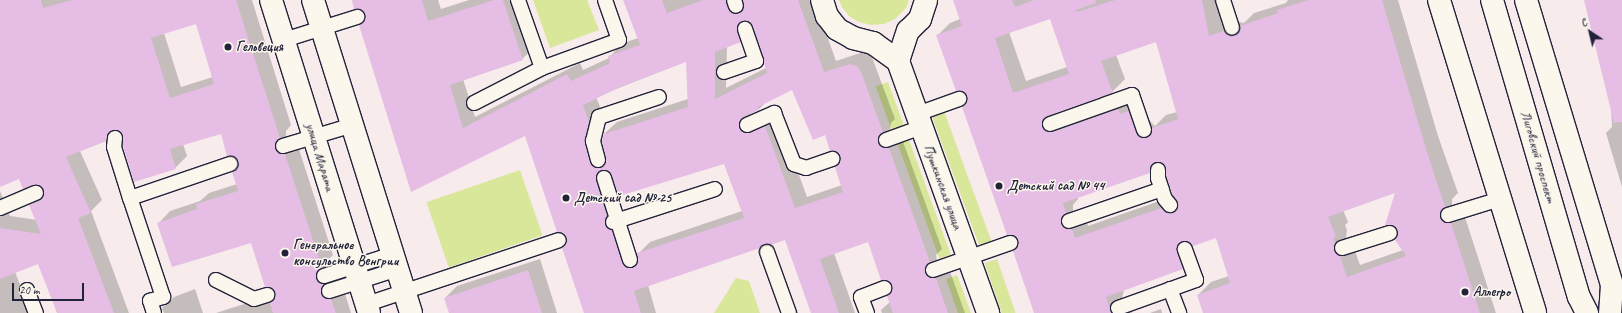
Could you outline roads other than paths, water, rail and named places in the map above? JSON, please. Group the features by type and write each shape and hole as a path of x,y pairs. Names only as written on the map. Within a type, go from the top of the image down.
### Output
{"street":[{"name":"улица Марата","path":"271,0 368,309"},
{"path":"313,0 411,313"},
{"path":"822,0 827,16 838,29 853,38 873,43 898,61 908,31"},
{"path":"873,43 908,31 920,19 926,0"},
{"path":"1439,0 1535,313"},
{"name":"Лиговский проспект","path":"1492,0 1579,297 1587,313"},
{"path":"1526,0 1612,285 1610,313"},
{"name":"Пушкинская улица","path":"898,61 988,313"}],"lane":[{"path":"518,0 542,68"},
{"path":"474,103 542,68 619,40 605,0"},
{"path":"1223,0 1232,28"},
{"path":"284,40 356,17"},
{"path":"724,72 756,61 745,29"},
{"path":"1050,124 1132,95 1144,130"},
{"path":"598,160 593,141 599,118 659,98"},
{"path":"886,140 919,120 959,99"},
{"path":"747,125 774,113 794,164 806,168 832,159"},
{"path":"283,146 352,125"},
{"path":"115,138 114,148 163,297 150,301 154,313"},
{"path":"130,198 230,164"},
{"path":"1158,170 1158,178 1165,198 1170,205"},
{"path":"604,178 615,221 630,260"},
{"path":"615,221 715,189"},
{"path":"1069,221 1162,189"},
{"path":"0,208 36,193"},
{"path":"1448,215 1500,199"},
{"path":"1342,248 1390,233"},
{"path":"368,309 405,292 559,240"},
{"path":"933,270 1010,243"},
{"path":"1118,308 1196,280 1185,249"},
{"path":"768,252 789,313"},
{"path":"329,291 357,274 395,262"},
{"path":"324,276 357,274"},
{"path":"216,280 254,299 267,295"},
{"path":"867,313 861,297 884,288"},
{"path":"1170,289 1179,313"},
{"path":"27,290 36,313"}],"place":[{"name":"Гельвеция","path":"228,47"},
{"name":"Детский сад № 44","path":"999,186"},
{"name":"Детский сад № 25","path":"566,198"},
{"name":"Генеральное консульство Венгрии","path":"285,253"},
{"name":"Аллегро","path":"1465,292"}]}
